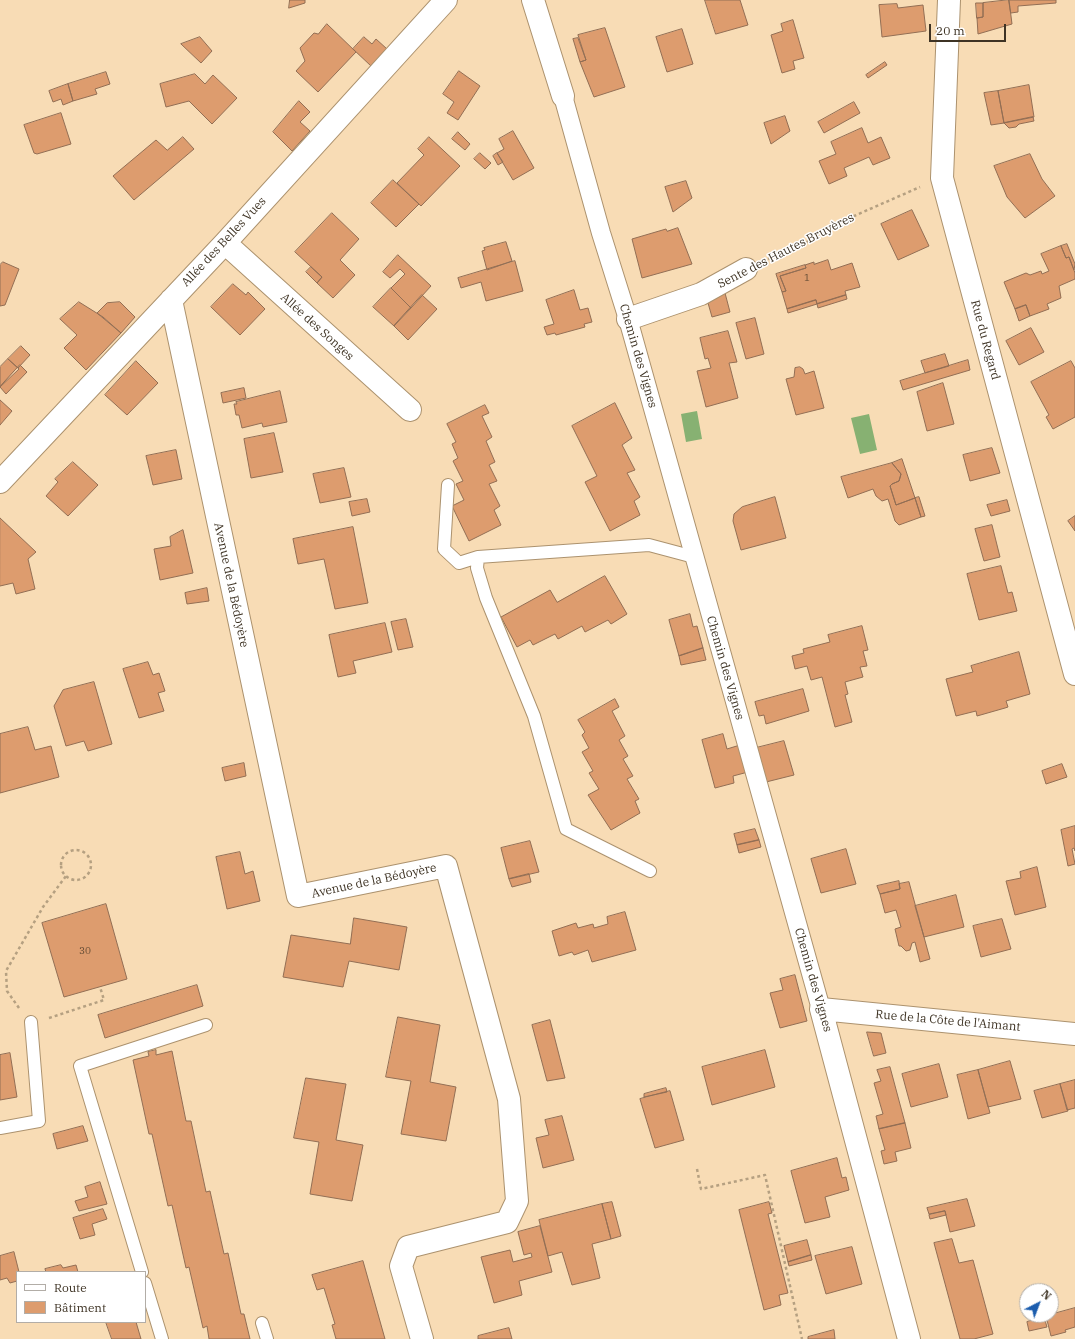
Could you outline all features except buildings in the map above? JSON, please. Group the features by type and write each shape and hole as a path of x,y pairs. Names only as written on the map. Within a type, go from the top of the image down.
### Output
{"street":[{"name":"Allée des Belles Vues","path":"0,482 225,243 446,0"},
{"name":"Chemin des Vignes","path":"533,0 564,96 601,233 628,319 821,1009 909,1339"},
{"name":"Rue du Regard","path":"949,0 942,178 1075,674"},
{"name":"Allée des Songes","path":"225,243 410,410"},
{"name":"Sente des Hautes Bruyères","path":"628,319 701,294 746,269"},
{"name":"Avenue de la Bédoyère","path":"170,300 298,896 446,866 509,1098 517,1201 507,1222 408,1247 401,1266 422,1339"},
{"name":"Rue de la Côte de l'Aimant","path":"821,1009 1075,1034"}],"lane":[{"path":"448,484 444,549 459,563 478,557 648,544 694,557"},
{"path":"478,557 477,568 486,598 534,716 566,829 650,871"},
{"path":"0,1128 39,1121 31,1022"},
{"path":"142,1271 80,1066 206,1025"},
{"path":"146,1286 162,1339"},
{"path":"262,1323 267,1339"}],"path":[{"name":"Sente des Hautes Bruyères","path":"746,269 801,246 829,227 942,178"},
{"path":"78,851 87,855 90,859 91,869 86,877 72,880 66,876 62,865 65,856 69,853 78,851"},
{"path":"66,876 43,907 6,972 7,991 31,1022 57,1016 104,1000 100,987"},
{"path":"698,1169 701,1189 766,1175 802,1339"}],"shaded area":[{"path":"697,411 702,439 686,442 681,414"},
{"path":"869,414 877,450 860,454 851,418"}]}
